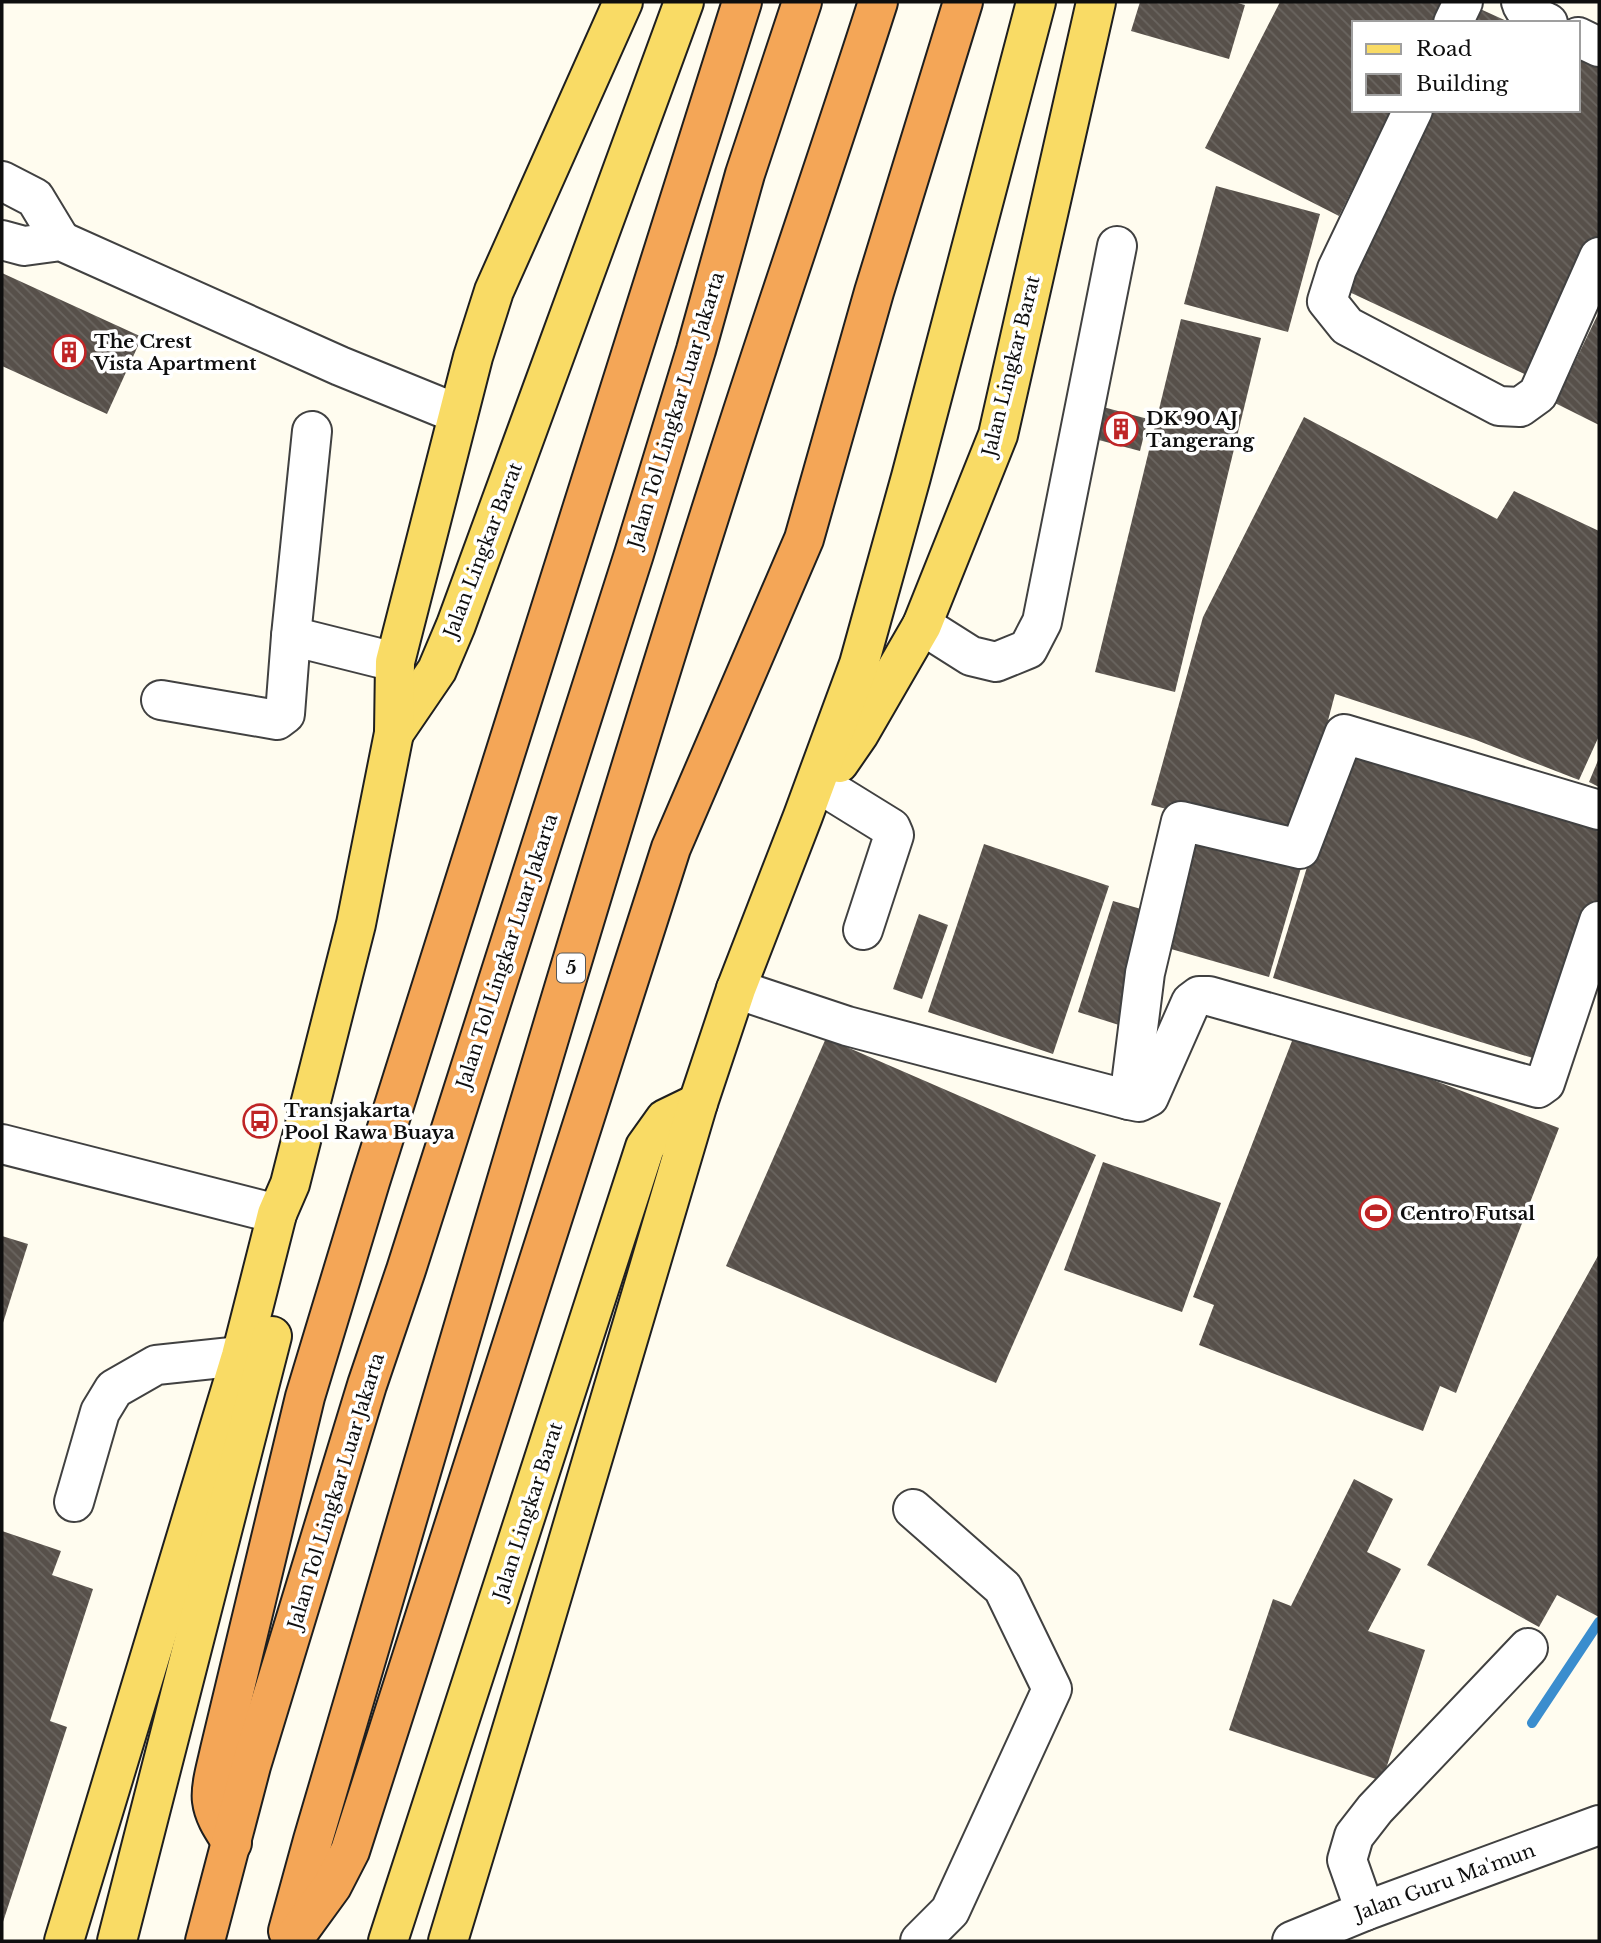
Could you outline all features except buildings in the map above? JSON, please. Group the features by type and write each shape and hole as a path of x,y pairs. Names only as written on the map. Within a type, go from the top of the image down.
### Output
{"highway":[{"path":"232,1843 217,1819 211,1799 214,1779 304,1397 742,2"},
{"name":"Jalan Tol Lingkar Luar Jakarta","path":"205,1941 251,1766 367,1385 634,554 696,350 745,173 802,2"},
{"name":"5","path":"286,1941 492,1227 596,885 724,470 878,2"},
{"path":"292,1941 332,1886 350,1851 671,848 804,539 874,292 963,2"}],"main road":[{"name":"Jalan Lingkar Barat","path":"64,1941 241,1356 356,924 394,733 395,662 445,474 458,414 494,291 623,2"},
{"name":"Jalan Lingkar Barat","path":"394,733 437,670 521,450 684,2"},
{"name":"Jalan Lingkar Barat","path":"448,1941 533,1660 686,1109 813,801 859,664 1036,2"},
{"name":"Jalan Lingkar Barat","path":"813,801 859,734 922,625 998,435 1096,2"},
{"name":"Jalan Lingkar Barat","path":"388,1941 645,1147 665,1119 686,1109"},
{"name":"Jalan Lingkar Barat","path":"117,1941 283,1294 291,1220 282,1204"}],"street":[{"path":"1454,21 1463,2"},
{"path":"1521,2 1530,14 1544,21"},
{"path":"1580,38 1599,47"},
{"path":"1412,112 1338,269 1327,301 1347,326 1499,406 1520,407 1538,394 1599,257"},
{"path":"2,181 35,198 61,241"},
{"path":"2,240 24,246 61,241 340,366 458,414"},
{"path":"922,625 971,656 996,662 1028,649 1042,622 1117,246"},
{"path":"162,699 277,720 285,714 312,432"},
{"path":"291,636 395,662"},
{"path":"1129,1100 1145,973 1181,821 1300,849 1344,734 1599,810"},
{"path":"813,801 891,828 894,835 863,930"},
{"path":"736,989 847,1026 1139,1102 1149,1097 1191,1002 1199,996 1209,996 1538,1088 1545,1083 1599,921"},
{"path":"2,1144 282,1204"},
{"path":"74,1502 100,1412 114,1389 156,1366 241,1356"},
{"path":"914,1509 1003,1588 1052,1689 950,1911 920,1941"},
{"path":"1365,1912 1347,1860 1354,1836 1375,1808 1528,1648"},
{"name":"Jalan Guru Ma'mun","path":"1292,1941 1599,1825"}],"waterway":[{"path":"1532,1723 1599,1622"}],"place":[{"name":"The Crest Vista Apartment","path":"69,352"},
{"name":"DK 90 AJ Tangerang","path":"1121,429"},
{"name":"Transjakarta Pool Rawa Buaya","path":"260,1121"},
{"name":"Centro Futsal","path":"1376,1213"}]}
